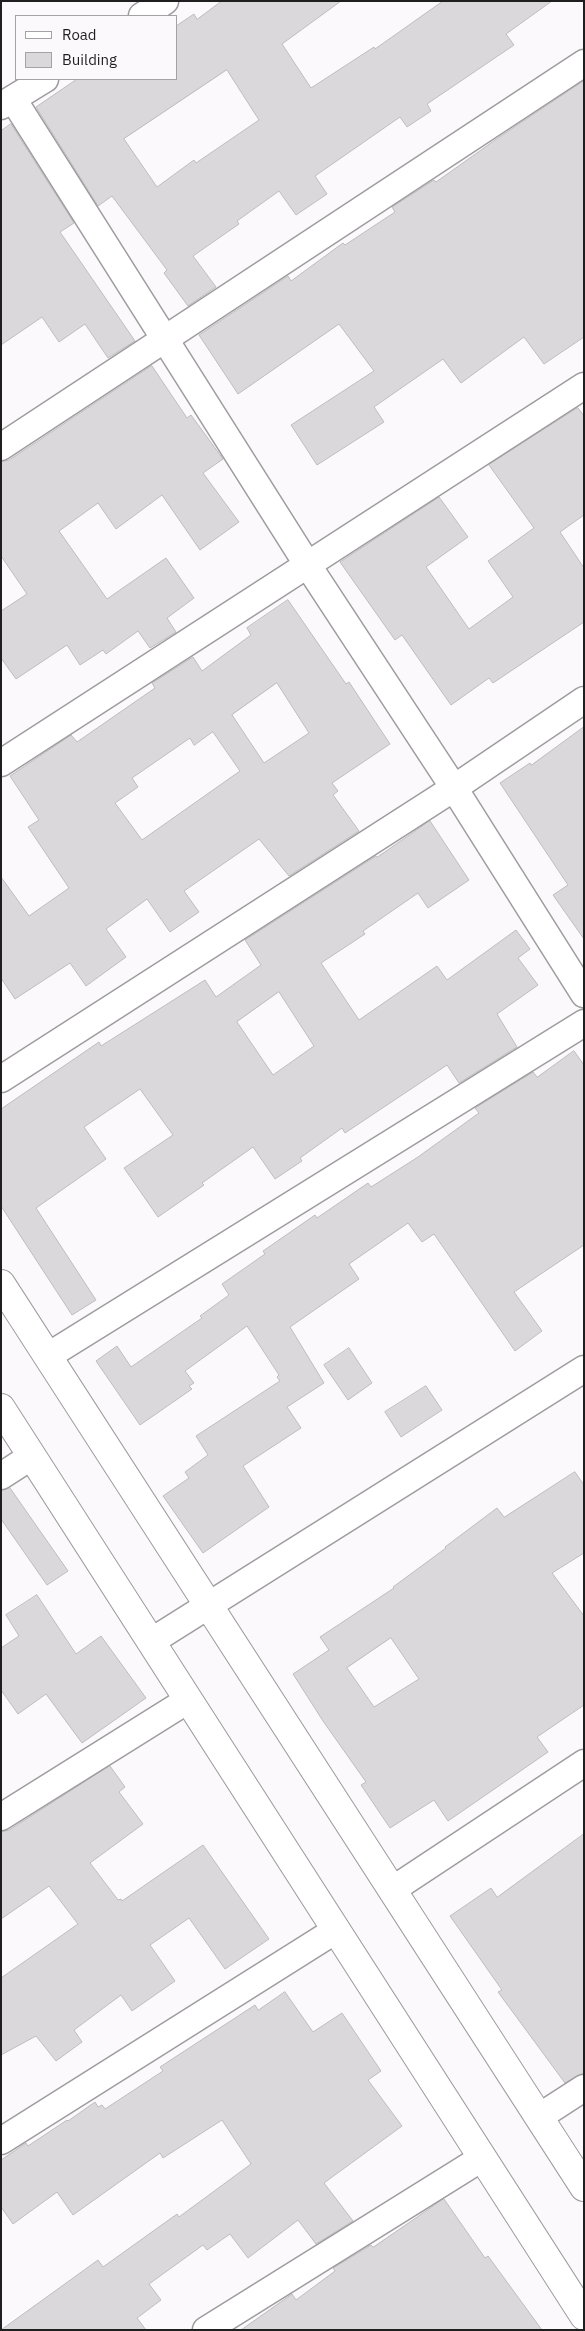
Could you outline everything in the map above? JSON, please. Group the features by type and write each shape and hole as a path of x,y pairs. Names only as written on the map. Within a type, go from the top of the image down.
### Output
{"main road":[{"path":"1,1284 584,2187"},
{"path":"1,1408 584,2316"}],"street":[{"path":"144,15 166,1"},
{"path":"1,447 584,63"},
{"path":"42,80 7,102 164,340 307,564 454,788 584,994"},
{"path":"1,763 584,386"},
{"path":"1,1079 454,788 584,700"},
{"path":"48,1356 584,1023"},
{"path":"152,1642 584,1368"},
{"path":"1,1476 32,1456"},
{"path":"1,1817 188,1700"},
{"path":"392,1890 584,1763"},
{"path":"1,2141 336,1930"},
{"path":"539,2117 584,2088"},
{"path":"206,2330 482,2158"}],"building":[{"path":"222,1 341,1 282,44 311,88 374,47 375,49 443,1 552,1 506,34 514,45 427,104 431,111 407,127 400,117 315,176 327,194 296,215 279,191 237,221 239,224 193,256 216,287 188,306 164,273 167,270 112,196 98,206 36,107 76,80 178,80 178,25 194,14 197,19","holes":["227,70 259,120 196,163 194,160 157,187 124,139"]},
{"path":"584,81 584,337 544,364 524,337 461,383 443,359 374,407 384,422 317,465 291,425 374,371 339,324 238,394 199,335 288,276 291,281 343,243 345,245 395,212 392,207 434,180 436,182"},
{"path":"11,124 74,223 60,232 135,341 108,358 85,324 59,342 42,317 1,345 1,131"},
{"path":"152,366 187,418 191,415 223,459 203,473 239,522 200,550 162,495 116,529 98,503 59,531 107,599 166,558 194,598 167,618 176,632 150,648 138,631 106,654 103,650 80,665 67,645 16,679 1,658 1,611 27,594 1,556 1,462 9,460"},
{"path":"578,408 584,416 584,515 560,532 584,568 584,622 493,683 489,678 451,705 402,635 395,640 340,562 439,497 468,537 426,567 469,629 513,597 488,561 534,528 489,465"},
{"path":"288,600 346,684 349,682 390,744 332,783 338,791 333,795 359,831 289,876 259,839 184,891 199,912 170,932 147,899 106,929 126,957 86,986 70,963 15,999 1,978 1,877 29,916 69,888 28,827 39,820 10,776 71,735 77,742 155,688 152,683 193,657 202,671 251,635 247,628","holes":["277,683 309,733 264,763 232,715","213,732 240,771 142,840 115,803 138,787 132,778 190,738 194,745"]},
{"path":"584,727 584,939 553,895 568,885 500,783 530,763 531,765"},
{"path":"430,821 469,880 428,908 418,893 363,931 365,934 321,963 359,1020 437,966 447,980 516,930 530,949 518,958 538,985 497,1014 517,1047 459,1083 447,1065 345,1133 342,1128 300,1158 302,1161 275,1179 253,1147 202,1183 204,1185 158,1217 124,1168 173,1135 140,1089 84,1127 106,1159 36,1208 96,1300 72,1315 1,1206 1,1109 99,1042 101,1046 205,980 216,997 261,965 245,940 377,857","holes":["279,992 314,1046 273,1075 237,1022"]},
{"path":"574,1051 584,1065 584,1245 514,1292 542,1331 515,1351 434,1234 422,1242 408,1223 349,1264 359,1279 290,1327 324,1383 287,1407 301,1428 243,1466 269,1507 203,1553 163,1496 189,1478 185,1472 208,1455 196,1436 280,1381 277,1377 279,1375 247,1326 185,1371 194,1383 189,1386 192,1389 140,1425 96,1361 117,1346 131,1367 202,1318 200,1316 229,1295 222,1284 265,1254 263,1251 315,1215 317,1218 368,1183 371,1187 418,1157 479,1113 475,1108 533,1072 537,1077"},
{"path":"349,1348 372,1383 348,1400 324,1365"},
{"path":"426,1386 442,1410 401,1437 385,1412"},
{"path":"575,1472 584,1485 584,1553 552,1573 584,1616 584,1705 537,1737 548,1752 448,1821 434,1800 390,1828 361,1785 366,1782 293,1674 329,1650 320,1637 394,1588 497,1508 504,1517","holes":["391,1638 419,1679 374,1707 347,1668"]},
{"path":"10,1488 68,1571 47,1585 1,1519 1,1491"},
{"path":"37,1595 76,1654 101,1636 146,1698 82,1743 46,1694 18,1714 1,1690 1,1648 19,1636 6,1615"},
{"path":"110,1766 125,1787 119,1792 143,1824 90,1863 118,1900 121,1899 122,1901 203,1845 269,1939 225,1969 189,1918 150,1945 175,1981 132,2011 121,1995 74,2030 82,2042 56,2061 36,2036 1,2055 1,1978 78,1924 49,1886 1,1919 1,1832 9,1830"},
{"path":"584,1834 584,2073 565,2083 498,1992 502,1990 450,1916 491,1888 497,1897"},
{"path":"285,1992 313,2032 342,2013 381,2071 368,2080 402,2126 324,2183 353,2221 316,2244 298,2220 248,2258 230,2234 207,2250 203,2245 149,2284 161,2300 137,2318 146,2330 1,2330 98,2260 103,2267 177,2214 179,2217 251,2164 222,2120 163,2158 160,2153 73,2215 57,2192 13,2224 1,2207 1,2160 26,2143 28,2146 95,2102 98,2107 102,2105 105,2109 163,2071 160,2067 255,2005 258,2010"},
{"path":"444,2199 485,2258 488,2256 542,2330 241,2330 292,2294 296,2300 335,2271 333,2268 371,2245 373,2247"}]}
